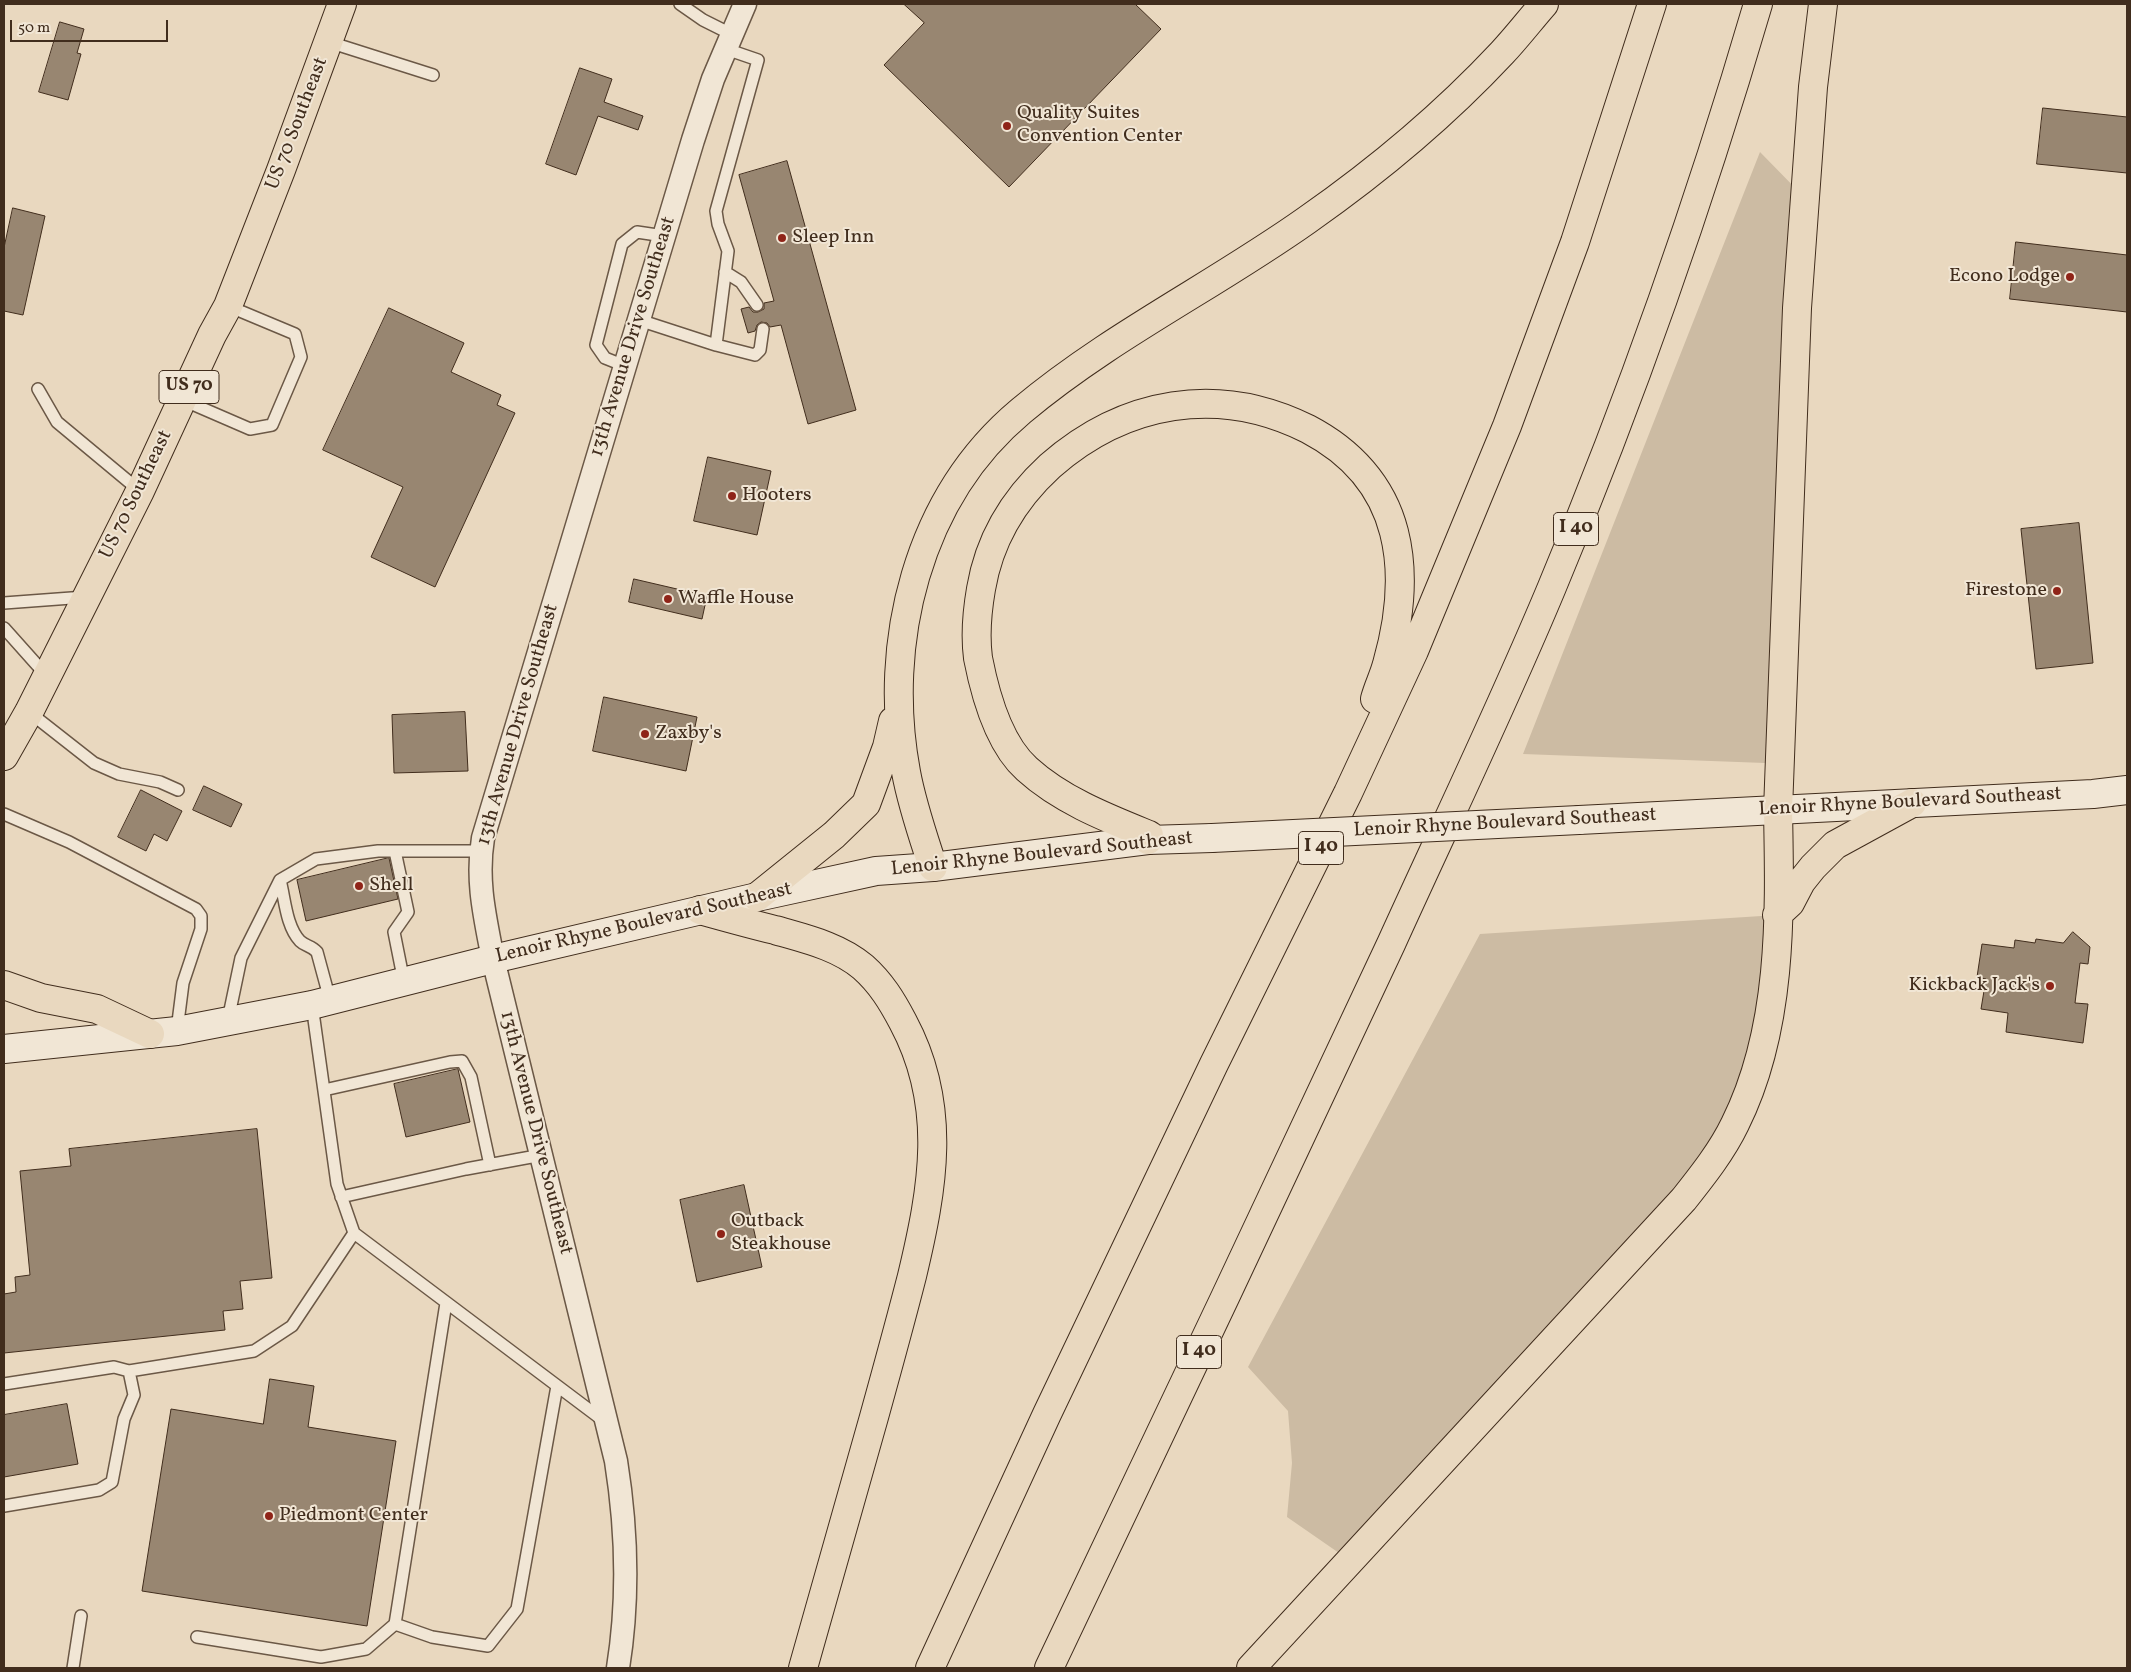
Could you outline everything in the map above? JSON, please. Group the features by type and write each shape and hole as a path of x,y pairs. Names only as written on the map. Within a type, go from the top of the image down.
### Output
{"main road":[{"name":"US 70 Southeast","path":"4,756 29,712 140,491 212,335 228,306 342,4"},
{"path":"757,897 834,835 866,804 887,747 899,682 906,612 922,555 942,510 962,477 1000,431 1021,411 1146,322 1258,252 1353,186 1443,111 1502,53 1544,4"},
{"name":"I 40","path":"930,1668 1047,1414 1180,1136 1348,794 1418,643 1507,426 1575,242 1652,4"},
{"name":"I 40","path":"1049,1668 1348,1036 1549,595 1603,461 1651,334 1730,98 1758,4"},
{"path":"1251,1668 1684,1199 1707,1170 1735,1124 1756,1073 1768,1026 1780,894 1778,810 1797,308 1809,134 1823,4"},
{"path":"1148,840 1148,834 1100,815 1054,789 1026,769 1014,754 996,721 983,685 977,648 977,610 983,576 992,546 1015,505 1034,481 1070,449 1098,431 1144,412 1177,405 1224,405 1264,412 1290,420 1327,439 1347,454 1370,480 1382,499 1394,532 1398,558 1397,620 1387,665 1376,694 1348,794"},
{"path":"899,682 900,730 906,771 914,810 933,867"},
{"name":"Lenoir Rhyne Boulevard Southeast","path":"4,1049 177,1032 321,1003 700,910 876,871 933,867 1148,840 2093,794 2127,790"},
{"path":"1777,916 1790,903 1801,882 1813,867 1835,845 1912,803"},
{"path":"700,910 819,942 841,952 860,965 878,982 892,1000 910,1034 927,1085 932,1111 932,1168 926,1219 904,1308 803,1668"},
{"path":"4,985 41,998 97,1009 150,1034"}],"street":[{"name":"13th Avenue Drive Southeast","path":"618,1668 625,1613 626,1542 620,1485 542,1156 493,960 479,882 481,851 693,140 745,4"}],"lane":[{"path":"680,4 729,42 758,60 716,210 718,224 728,251 716,345"},
{"path":"329,42 433,75"},
{"path":"625,366 605,358 596,345 622,244 637,232 664,236"},
{"path":"725,272 741,282 758,305"},
{"path":"183,400 250,429 272,425 301,357 295,334 228,306"},
{"path":"639,320 716,345 755,355 760,350 763,329"},
{"path":"38,389 57,422 140,491"},
{"path":"4,603 87,597"},
{"path":"4,628 47,676"},
{"path":"29,712 94,763 119,774 160,782 178,790"},
{"path":"4,814 69,842 196,909 201,916 201,929 185,974 177,1032"},
{"path":"227,1022 241,958 280,880 316,858 395,851 481,851"},
{"path":"395,851 408,912 394,932 404,982"},
{"path":"280,880 290,925 301,942 312,946 317,952 324,1090 337,1184 354,1233 606,1423"},
{"path":"324,1090 462,1061 471,1077 490,1165"},
{"path":"341,1197 490,1165 542,1156"},
{"path":"4,1384 114,1367 129,1371 254,1351 292,1326 354,1233"},
{"path":"198,1637 321,1657 366,1649 395,1624 446,1302"},
{"path":"4,1506 99,1490 112,1482 124,1419 134,1395 129,1371"},
{"path":"395,1624 432,1637 488,1646 517,1609 557,1386"},
{"path":"73,1668 81,1616"}],"shaded area":[{"path":"1760,152 1804,197 1790,487 1765,763 1523,754"},
{"path":"1777,915 1756,1073 1684,1199 1339,1553 1287,1517 1292,1463 1288,1411 1248,1367 1480,934"}],"building":[{"name":"Quality Suites Convention Center","path":"904,4 1135,4 1161,29 1009,187 884,65 924,23"},
{"path":"60,22 84,29 77,53 81,54 68,100 39,92"},
{"path":"580,68 612,79 604,102 643,116 638,130 598,116 576,175 546,164"},
{"path":"2043,108 2127,117 2127,173 2037,164"},
{"name":"Sleep Inn","path":"787,161 856,410 808,424 781,325 770,327 767,323 761,322 757,325 755,331 748,333 741,309 749,307 753,312 758,312 764,309 764,303 774,301 739,175"},
{"path":"13,208 45,216 23,315 4,311 4,248"},
{"name":"Econo Lodge","path":"2016,242 2127,255 2127,312 2010,299"},
{"path":"389,308 464,343 451,372 501,395 497,405 515,413 435,587 371,557 403,487 323,450"},
{"name":"Hooters","path":"708,457 771,471 757,535 694,521"},
{"name":"Firestone","path":"2079,523 2093,663 2036,669 2021,529"},
{"name":"Waffle House","path":"634,579 707,596 702,619 629,602"},
{"name":"Zaxby's","path":"604,697 697,717 686,771 593,751"},
{"path":"465,712 468,771 394,773 392,715"},
{"path":"204,786 242,804 231,827 193,810"},
{"path":"141,790 182,811 167,841 154,834 146,851 118,837"},
{"path":"389,858 398,899 306,921 297,880"},
{"path":"2073,932 2090,947 2088,964 2080,963 2075,1003 2088,1004 2083,1043 2006,1032 2008,1013 1981,1009 1986,979 1977,977 1982,944 2014,948 2015,940 2035,943 2036,939 2063,943"},
{"path":"458,1069 470,1122 406,1137 394,1084"},
{"path":"257,1129 272,1278 240,1281 243,1309 223,1311 225,1330 4,1353 4,1294 16,1292 15,1277 30,1275 20,1171 71,1166 69,1149"},
{"name":"Outback Steakhouse","path":"744,1185 762,1267 697,1282 680,1200"},
{"name":"Piedmont Center","path":"270,1379 314,1386 308,1427 396,1441 367,1626 142,1591 171,1409 263,1424"},
{"path":"67,1404 78,1464 4,1477 4,1415"}],"place":[{"name":"Quality Suites Convention Center","path":"1007,126"},
{"name":"Sleep Inn","path":"782,238"},
{"name":"Econo Lodge","path":"2070,277"},
{"name":"Hooters","path":"732,496"},
{"name":"Firestone","path":"2057,591"},
{"name":"Waffle House","path":"668,599"},
{"name":"Zaxby's","path":"645,734"},
{"name":"Shell","path":"359,886"},
{"name":"Kickback Jack's","path":"2050,986"},
{"name":"Outback Steakhouse","path":"721,1234"},
{"name":"Piedmont Center","path":"269,1516"}]}
